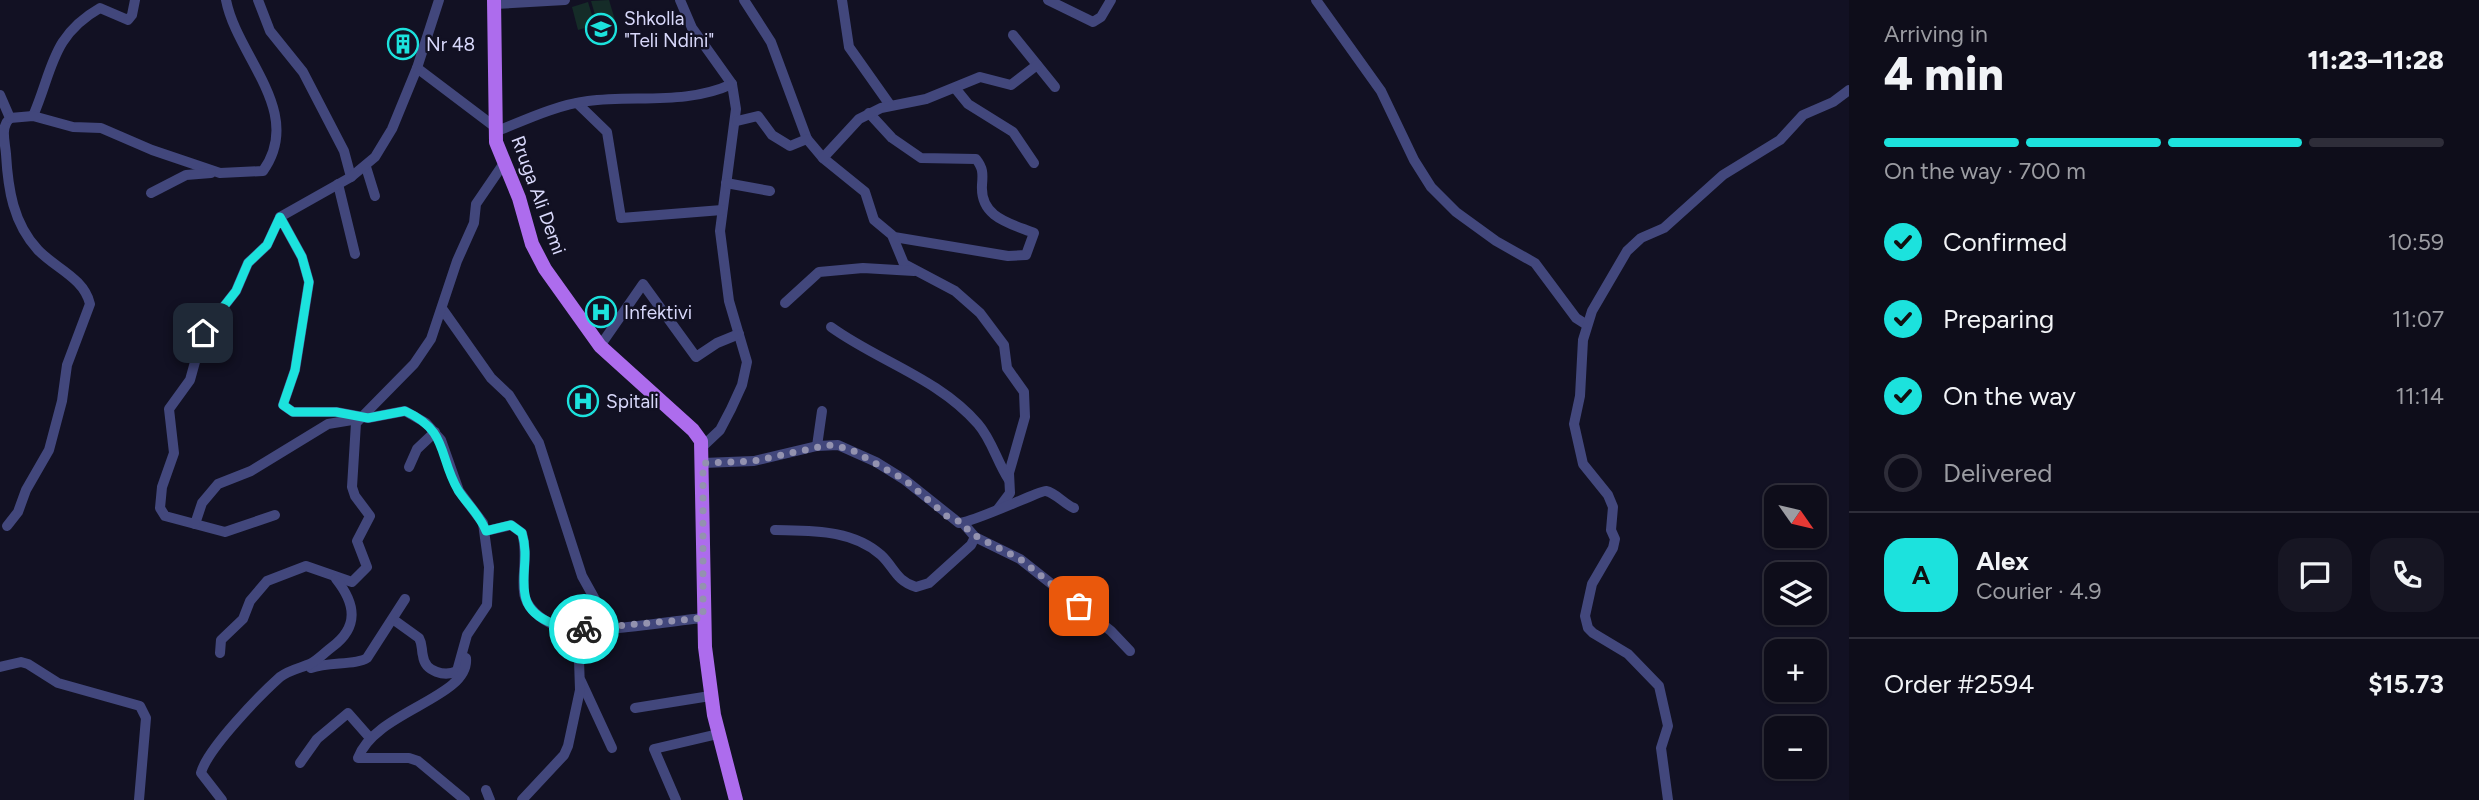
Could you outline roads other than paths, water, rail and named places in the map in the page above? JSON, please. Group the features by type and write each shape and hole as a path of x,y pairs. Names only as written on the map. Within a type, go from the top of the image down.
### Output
{"main road":[{"name":"Rruga Ali Demi","path":"494,2 495,130 504,163 538,256 600,346 694,430 703,455"},
{"path":"703,455 703,618 710,696 735,798"}],"street":[{"path":"33,116 49,65 65,38 100,8 128,20 132,15 135,0"},
{"path":"151,193 186,175 263,171 276,145 269,89 247,56 226,0"},
{"path":"258,0 270,30 303,72 344,151 351,177"},
{"path":"275,515 225,532 165,516 160,508 162,487 174,453 169,409 190,380 203,333 236,291 248,263 267,245 280,217 366,167 392,129 417,68 439,0"},
{"path":"494,2 565,0"},
{"path":"680,0 692,29 732,85 737,121 720,231 724,276 747,362 742,386 720,430 703,455 754,461 817,446 838,445 876,462 905,480 975,537 1020,559 1111,631 1130,651"},
{"path":"744,0 771,42 807,139 823,158 865,192 874,220 894,237 1008,256 1026,255 1034,233 1000,220 988,210 982,195 983,170 976,159 921,158 892,138 869,113"},
{"path":"842,0 849,47 890,105"},
{"path":"1048,0 1094,22 1101,17 1111,0"},
{"path":"1316,0 1381,92 1414,160 1431,187 1456,212 1496,242 1535,262 1576,318 1587,325"},
{"path":"1013,35 1055,87"},
{"path":"823,158 859,119 869,113 890,105 926,99 980,77 1010,85 1037,65"},
{"path":"417,68 495,130 577,103 651,96 691,97 732,85"},
{"path":"955,88 968,104 1013,132 1034,163"},
{"path":"1668,800 1661,748 1668,726 1659,686 1628,654 1588,628 1586,616 1592,584 1613,548 1615,539 1611,530 1613,507 1608,495 1591,478 1583,464 1574,424 1580,396 1580,360 1587,325 1592,311 1627,251 1641,238 1664,228 1723,175 1780,140 1803,115 1833,102 1849,90"},
{"path":"0,96 10,118"},
{"path":"577,103 607,132 621,218 722,210"},
{"path":"7,526 49,450 62,401 67,365 90,304 83,287 33,243 14,209 9,197 2,129 10,118 33,116 73,127 112,131 152,150 220,173"},
{"path":"737,121 758,116 772,135 790,146 807,139"},
{"path":"220,653 221,640 243,619 250,601 267,580 306,566 352,582 367,564 356,541 370,516 355,496 352,487 356,424 414,364 432,339 457,261 474,223 476,204 504,163"},
{"path":"366,167 375,196"},
{"path":"726,183 770,191"},
{"path":"338,184 355,254"},
{"path":"280,217 302,257 309,282 295,370 283,405 293,412 376,417 405,411 435,432 441,440 459,491 486,531 490,587 486,605 467,635 457,671 445,674 438,672 422,658 419,638 394,620"},
{"path":"894,237 900,259 914,271 955,291 980,313 1004,345 1007,368 1021,385 1025,401 1023,429 1009,480 1010,493 998,509"},
{"path":"785,303 819,272 863,268 914,271"},
{"path":"600,346 628,302 643,285 696,357 717,343 739,334"},
{"path":"443,310 491,378 509,395 539,443 582,576 597,603 599,627"},
{"path":"831,327 859,346 911,370 972,418 982,430 1009,480"},
{"path":"817,446 822,411"},
{"path":"195,524 202,503 218,484 251,471 328,424 362,416"},
{"path":"409,467 417,449 435,432"},
{"path":"955,520 998,509 1046,491 1074,508"},
{"path":"486,531 506,525 518,528 525,542 525,596 528,604 553,624 578,629 703,618"},
{"path":"775,530 832,532 847,537 875,550 900,580 916,587 929,583 949,567 975,537"},
{"path":"222,800 202,777 202,768 228,729 280,677 316,660 339,642 350,628 353,620 350,599 334,576"},
{"path":"297,668 302,670 330,662 362,662 394,620 405,598"},
{"path":"522,800 564,755 578,705 578,629"},
{"path":"465,646 467,669 457,684 406,711 370,738 359,756 360,760 397,758 418,761 466,800"},
{"path":"0,667 21,662 58,683 140,706 146,718 139,800"},
{"path":"580,679 612,748"},
{"path":"635,708 710,696"},
{"path":"300,763 317,739 348,713 370,738"},
{"path":"676,800 654,749 719,734"}],"place":[{"name":"Shkolla \"Teli Ndini\"","path":"601,29"},
{"name":"Nr 48","path":"403,44"},
{"name":"Infektivi","path":"601,312"},
{"name":"Spitali","path":"583,401"}]}
